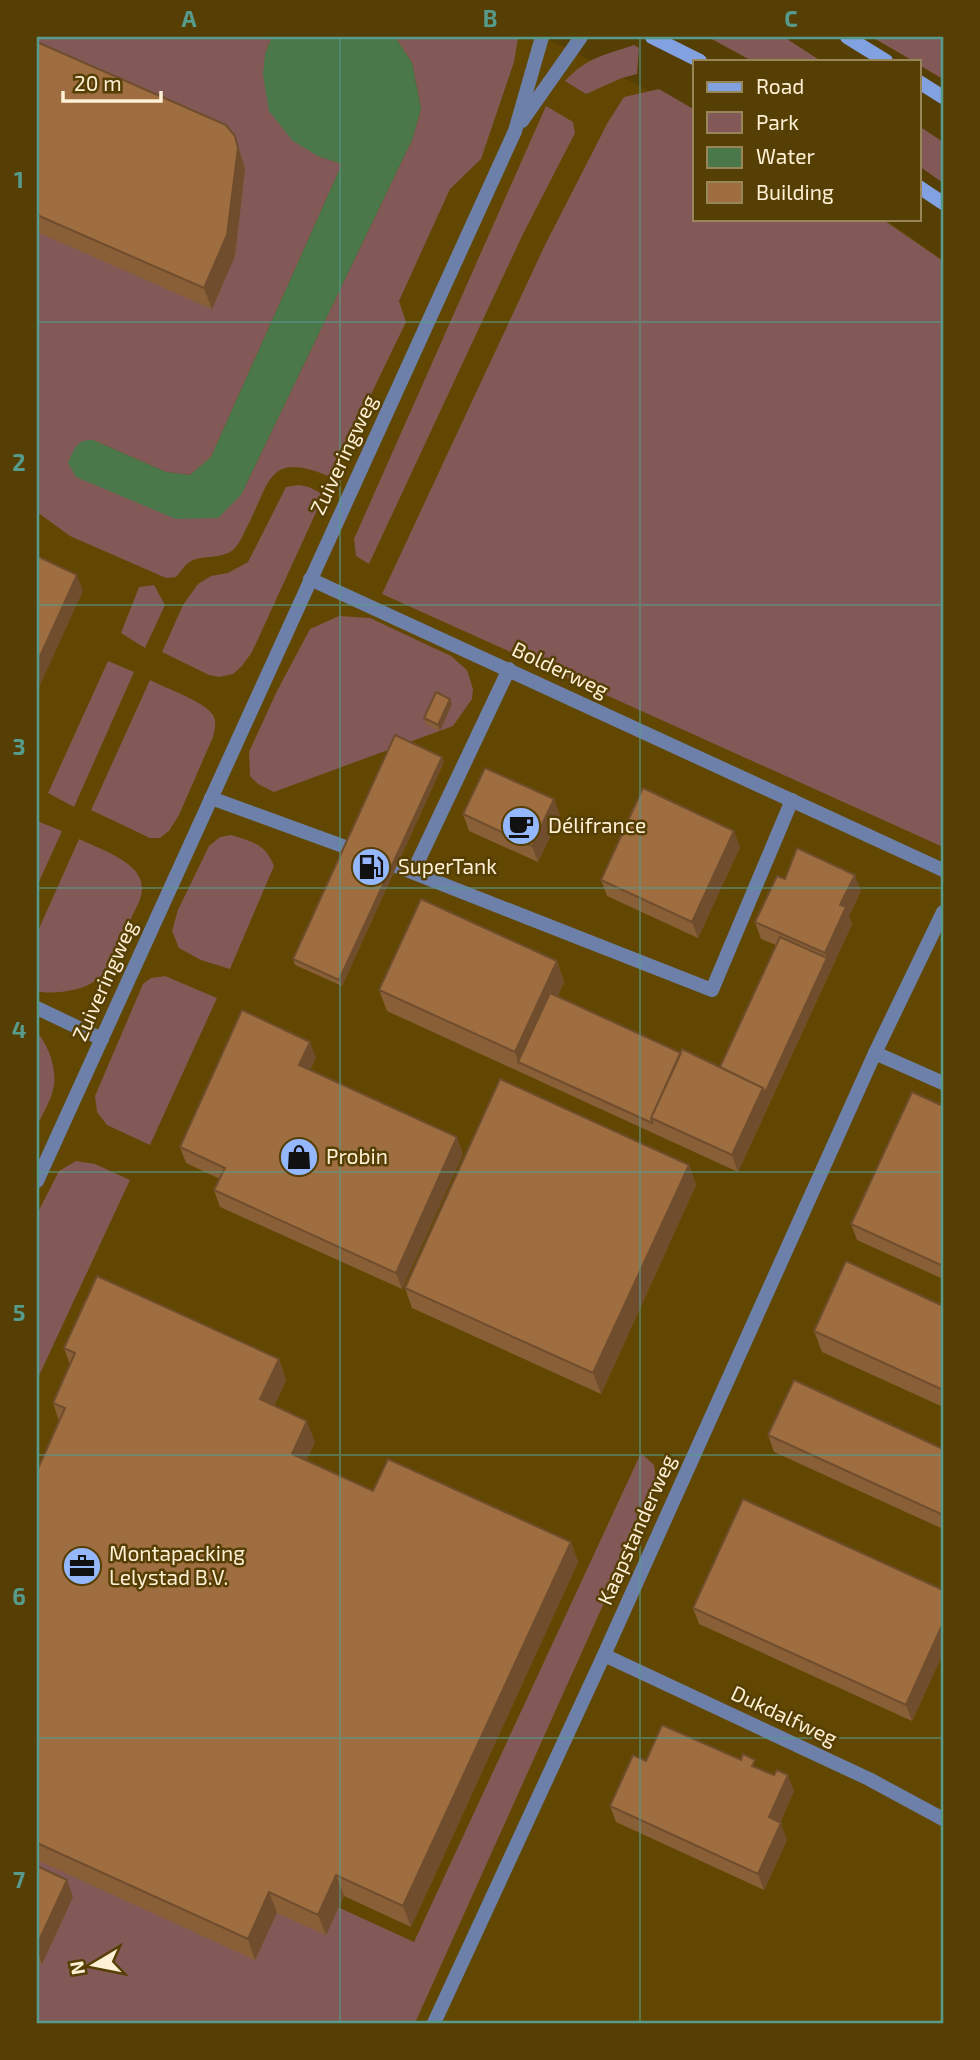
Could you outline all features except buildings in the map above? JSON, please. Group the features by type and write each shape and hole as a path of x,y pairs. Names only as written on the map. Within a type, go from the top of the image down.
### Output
{"main road":[{"path":"652,37 698,60"},
{"path":"847,37 884,60"},
{"path":"920,83 943,97"},
{"path":"920,188 943,203"}],"street":[{"name":"Zuiveringweg","path":"37,1181 515,131 542,37"},
{"name":"Zuiveringweg","path":"515,131 581,37"},
{"name":"Bolderweg","path":"310,579 943,870"},
{"path":"413,872 509,669"},
{"path":"211,798 413,872 712,990 792,800"},
{"name":"Kaapstanderweg","path":"434,2023 604,1655 874,1053 943,912"},
{"path":"37,1007 102,1039"},
{"path":"874,1053 943,1083"},
{"name":"Dukdalfweg","path":"604,1655 869,1779 943,1819"}],"shaded area":[{"path":"37,37 544,37 693,113 693,220 886,220 943,260 943,2023 37,2023"}],"green space":[{"path":"37,37 272,37 265,54 318,156 342,164 211,457 190,475 166,472 93,440 68,463 241,495 412,140 421,109 412,63 395,37 518,38 514,62 481,159 450,189 399,301 406,322 331,477 295,467 283,468 268,483 235,548 223,555 191,561 176,577 166,578 70,536 37,512"},
{"path":"708,37 784,37 819,60 750,60"},
{"path":"872,37 943,37 943,79 920,66 920,60 911,60"},
{"path":"634,45 639,48 637,74 586,94 565,81 589,62"},
{"path":"659,89 693,109 693,220 883,220 943,261 943,847 382,594 545,245 608,122 624,97"},
{"path":"546,106 573,122 575,133 523,234 369,564 356,556 354,539"},
{"path":"920,127 943,142 943,183 920,167"},
{"path":"299,485 324,495 252,652 242,666 233,674 219,677 209,675 162,652 183,605 198,584 248,562 286,487"},
{"path":"154,585 165,605 145,648 121,633 139,587"},
{"path":"339,616 370,618 451,656 467,670 473,689 472,699 453,726 274,792 258,784 250,776 249,752 310,629"},
{"path":"108,661 134,672 74,807 48,793"},
{"path":"150,680 201,705 213,715 215,723 213,737 179,815 169,831 160,838 150,838 91,810"},
{"path":"37,821 62,831 37,886"},
{"path":"231,835 262,848 274,866 230,969 201,960 179,948 172,931 178,910 209,846 220,837"},
{"path":"79,839 112,854 134,869 141,882 141,896 116,954 101,976 75,990 51,993 37,991 37,933"},
{"path":"165,976 217,998 150,1145 107,1125 97,1112 95,1096 143,984 151,978"},
{"path":"37,1032 49,1051 54,1083 52,1095 37,1126"},
{"path":"76,1161 95,1164 130,1180 37,1380 37,1214 59,1171"},
{"path":"641,1453 654,1465 657,1485 415,2023 37,2023 37,1843 74,1786 414,1942"}],"water":[{"path":"272,37 395,37 412,63 421,109 412,140 241,495 218,518 176,519 76,477 68,463 76,446 87,440 93,440 166,472 190,475 211,457 342,164 318,156 293,141 269,111 263,75 265,54"}],"place":[{"name":"Délifrance","path":"521,826"},
{"name":"SuperTank","path":"371,867"},
{"name":"Probin","path":"299,1157"},
{"name":"Montapacking Lelystad B.V.","path":"82,1566"}]}
